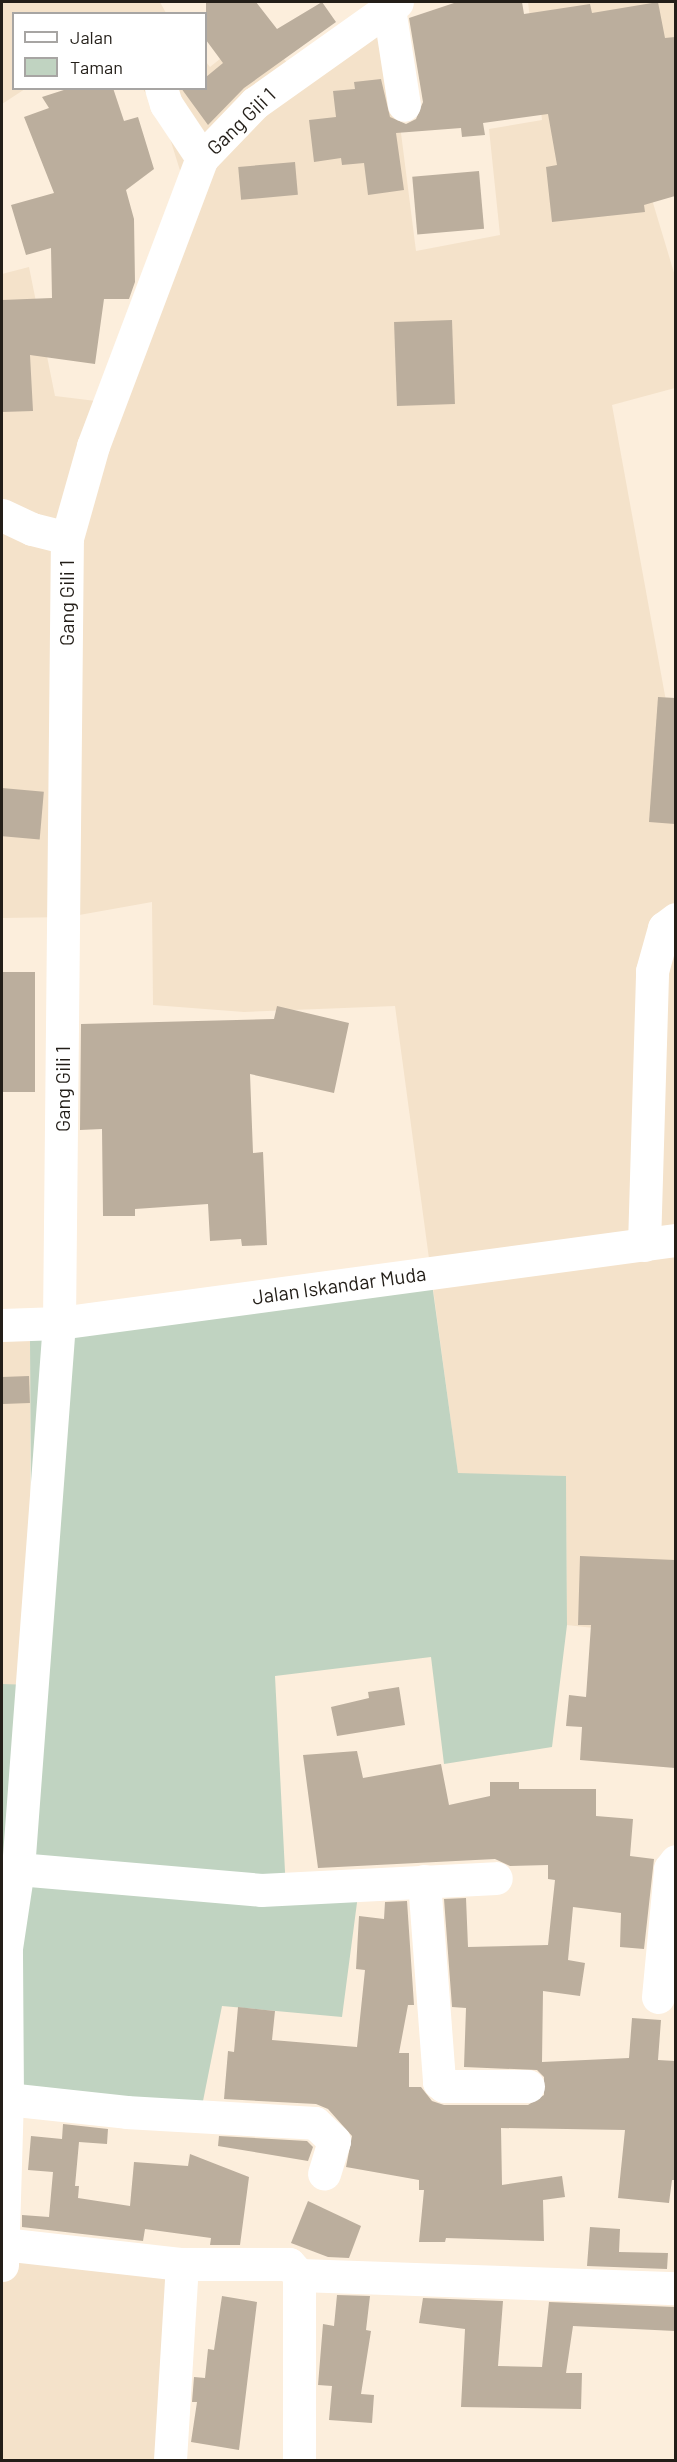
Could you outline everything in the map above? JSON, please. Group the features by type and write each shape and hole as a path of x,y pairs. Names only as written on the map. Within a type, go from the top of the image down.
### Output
{"street":[{"path":"392,2 405,105"},
{"name":"Gang Gili 1","path":"2,2255 7,2099 6,1948 18,1869 59,1323 67,538 93,446 202,158 255,103 392,2"},
{"path":"162,90 166,104 202,158"},
{"path":"2,515 32,529 67,538"},
{"path":"644,1245 652,971 663,928 675,920"},
{"name":"Jalan Iskandar Muda","path":"2,1325 59,1323 675,1240"},
{"path":"658,1996 670,1869 675,1861"},
{"path":"18,1869 261,1890 496,1878"},
{"path":"424,1881 439,2082 444,2086 528,2086"},
{"path":"7,2099 126,2112 315,2123 334,2141 324,2174"},
{"path":"2,2255 182,2264 282,2262 299,2275 675,2288"},
{"path":"170,2460 182,2264"},
{"path":"299,2275 299,2460"}],"shaded area":[{"path":"2,2 160,2 165,12 12,12 12,90 23,90 2,104"},
{"path":"528,2 675,2 675,152 641,163 675,276 675,388 612,405 666,701 675,699 675,1637 567,1625 566,1476 458,1474 395,1006 244,1012 153,1005 152,902 68,917 2,918 2,274 29,267 55,396 96,401 183,180 167,129 144,90 207,90 207,63 210,67 257,29 291,67 386,15 416,251 500,235 489,129 542,120"},
{"path":"2,1340 30,1340 30,1685 2,1685"},
{"path":"2,2255 174,2272 158,2460 2,2460"}],"green space":[{"path":"430,1269 458,1473 566,1476 567,1625 552,1747 444,1764 431,1657 275,1676 286,1891 358,1895 342,2017 222,2006 202,2106 4,2084 2,1684 32,1685 30,1340"}],"building":[{"path":"206,2 256,2 277,29 322,2 336,22 244,88 208,125 182,90 207,90 207,76 223,63 207,41"},
{"path":"457,2 522,2 524,14 590,4 592,13 658,2 665,38 675,37 675,196 644,205 645,212 552,222 546,167 557,165 548,114 483,123 485,135 462,137 461,128 396,133 404,190 368,195 364,163 342,165 341,158 314,162 309,120 336,117 333,91 355,89 354,82 381,79 390,117 406,124 416,119 423,102 409,18"},
{"path":"64,90 114,90 124,121 138,117 154,169 126,190 134,219 135,282 129,299 104,299 95,364 30,355 33,411 2,412 2,300 52,298 51,248 26,255 11,205 54,193 24,117 49,108 42,97"},
{"path":"295,162 298,195 241,200 238,167"},
{"path":"479,171 484,229 417,235 412,177"},
{"path":"452,320 455,404 397,406 394,322"},
{"path":"658,697 675,698 675,824 649,822"},
{"path":"2,788 44,792 40,839 2,836"},
{"path":"2,972 35,972 35,1092 2,1092"},
{"path":"277,1006 349,1023 334,1093 250,1074 253,1153 263,1152 267,1245 242,1246 241,1239 210,1241 208,1204 135,1209 135,1216 103,1216 102,1129 80,1130 81,1024 274,1019"},
{"path":"29,1376 30,1403 3,1404 2,1377"},
{"path":"580,1556 675,1560 675,1768 580,1760 582,1727 566,1726 569,1695 586,1697 591,1625 578,1625"},
{"path":"399,1687 405,1725 337,1736 331,1707 369,1698 368,1692"},
{"path":"357,1751 363,1778 441,1764 449,1805 490,1796 490,1782 519,1782 519,1789 596,1789 596,1816 633,1819 630,1856 654,1859 644,1949 620,1947 621,1913 573,1907 568,1960 585,1963 580,1996 543,1991 542,2062 629,2058 632,2018 661,2020 658,2060 675,2061 675,2180 672,2180 669,2203 618,2198 625,2130 501,2128 502,2185 562,2176 565,2197 543,2200 544,2241 446,2238 445,2242 419,2242 424,2190 419,2190 419,2180 346,2167 352,2136 328,2109 316,2104 224,2099 228,2051 234,2052 238,2007 275,2011 272,2040 357,2047 365,1970 356,1969 359,1916 384,1919 385,1902 407,1901 414,2005 408,2005 399,2053 409,2053 409,2087 421,2087 432,2101 444,2105 528,2105 544,2095 544,2077 537,2070 464,2067 466,2008 452,2007 444,1899 466,1898 468,1947 548,1945 555,1880 548,1879 548,1865 510,1866 495,1859 318,1868 303,1755"},
{"path":"63,2124 108,2129 107,2144 79,2142 75,2186 79,2186 78,2198 130,2206 134,2162 188,2166 190,2154 249,2177 240,2245 210,2245 211,2238 145,2229 143,2241 22,2227 22,2215 49,2217 53,2172 28,2170 31,2136 62,2139"},
{"path":"219,2136 307,2141 313,2147 308,2161 218,2146"},
{"path":"308,2201 361,2226 349,2258 328,2257 291,2243"},
{"path":"590,2227 620,2229 619,2252 668,2253 667,2269 587,2266"},
{"path":"337,2295 370,2296 366,2330 371,2331 361,2394 374,2395 372,2423 329,2420 332,2386 318,2385 323,2324 334,2326"},
{"path":"222,2296 257,2302 239,2450 191,2442 197,2402 192,2402 194,2377 205,2378 208,2349 214,2350"},
{"path":"423,2298 503,2301 498,2366 542,2367 549,2302 675,2307 675,2331 573,2326 566,2373 582,2373 581,2409 461,2407 465,2329 419,2323"}]}
